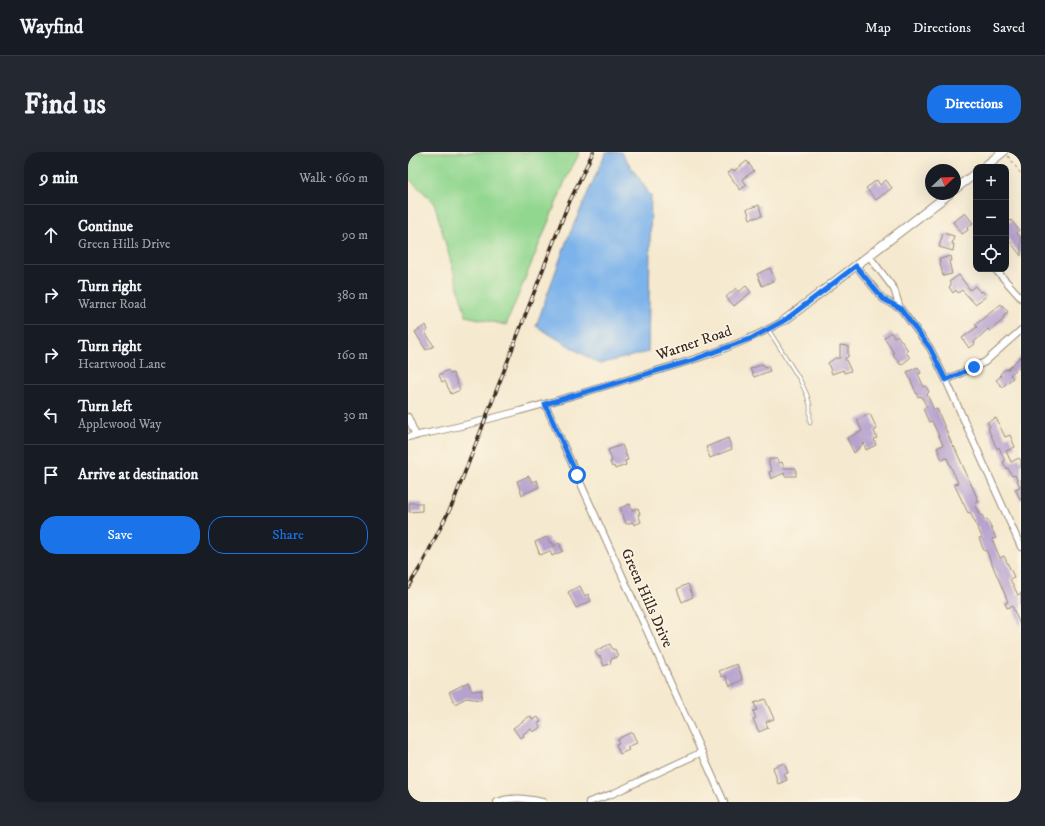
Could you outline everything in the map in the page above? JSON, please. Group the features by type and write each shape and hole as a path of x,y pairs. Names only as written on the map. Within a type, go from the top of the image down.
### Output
{"street":[{"path":"988,164 1004,152"},
{"path":"961,184 973,175"},
{"name":"Warner Road","path":"408,437 545,404 690,361 740,343 785,320 941,200"},
{"path":"869,256 894,289 900,308 930,348 946,380 1021,547"},
{"path":"856,266 883,299 900,308"},
{"path":"998,272 1021,298"},
{"path":"946,380 984,362 1021,330"},
{"name":"Green Hills Drive","path":"545,404 724,802"},
{"path":"408,417 416,436"},
{"path":"589,802 612,794 702,752"},
{"path":"497,802 511,798 525,798 543,802"}],"lane":[{"path":"768,329 800,380 807,395 810,405 810,423"}],"path":[{"path":"1004,152 1021,174"}],"green space":[{"path":"408,152 580,152 566,179 506,325 466,316 434,202 408,178"}],"water":[{"path":"606,152 621,152 651,196 648,352 599,364 536,326 567,240"}],"building":[{"path":"747,161 754,171 742,179 747,185 740,190 728,173 733,169 734,171"},
{"path":"877,180 880,185 886,180 892,188 876,200 866,188"},
{"path":"759,205 762,216 750,219 747,209"},
{"path":"965,213 973,223 967,228 968,230 962,234 953,222"},
{"path":"1011,220 1019,230 1017,233 1021,238 1021,256 1009,240 1009,222"},
{"path":"943,233 954,236 952,244 954,244 953,251 939,247"},
{"path":"951,256 952,261 949,261 952,274 943,276 939,259"},
{"path":"770,268 775,280 762,286 757,274"},
{"path":"959,275 970,290 975,286 981,293 982,291 987,296 975,304 962,290 958,293 956,290 953,293 949,287 951,285 949,282"},
{"path":"746,286 751,292 734,306 726,297 736,288 739,292"},
{"path":"1001,304 1008,312 1003,317 1004,319 990,331 988,329 974,342 975,344 969,348 962,338 977,327 975,325"},
{"path":"426,325 428,330 425,332 434,346 426,350 415,332"},
{"path":"891,332 894,337 897,335 908,350 906,352 910,358 901,365 884,338"},
{"path":"840,345 848,346 848,357 845,358 851,371 844,373 843,370 832,374 828,363 835,358 840,358"},
{"path":"1021,356 1021,371 1018,368 1010,375 1013,378 1002,387 996,380 1001,376 1000,374 1006,369 1007,370"},
{"path":"763,364 765,368 768,366 770,371 754,377 750,369"},
{"path":"918,367 921,373 918,374 924,387 926,386 929,392 927,394 929,399 934,410 937,409 979,502 975,504 984,520 987,519 996,538 992,539 1000,558 1004,556 1014,577 1010,579 1018,595 1021,593 1021,627 1012,606 1007,608 1005,603 1008,602 1004,592 986,550 984,551 979,538 982,537 954,484 958,483 947,458 942,460 937,448 943,445 932,421 929,422 923,409 927,407 921,396 918,397 907,372"},
{"path":"448,370 450,374 453,373 460,390 451,394 445,381 442,382 439,375"},
{"path":"870,414 877,429 874,431 877,438 874,439 876,445 866,450 864,443 854,453 847,438 862,431 857,420"},
{"path":"996,418 1005,437 1010,435 1015,447 1006,451 1011,462 1019,458 1021,461 1021,501 1015,489 1020,487 1015,475 1012,476 1008,468 1007,469 1003,462 1005,461 999,447 997,449 988,428 990,427 987,422"},
{"path":"728,438 732,449 710,458 706,447"},
{"path":"622,445 628,460 625,461 626,465 615,469 614,466 612,467 610,462 612,461 608,450"},
{"path":"769,459 777,459 779,463 782,462 784,468 796,468 796,476 785,476 784,473 771,479 769,472 772,471 769,464"},
{"path":"529,476 532,482 537,480 539,487 522,495 517,481"},
{"path":"409,503 422,503 422,511 409,512"},
{"path":"630,504 632,510 638,508 640,514 638,514 641,522 634,525 633,522 626,524 620,508"},
{"path":"547,537 550,543 552,542 554,546 559,543 563,551 552,556 550,551 540,555 535,542"},
{"path":"688,584 693,597 682,602 677,589"},
{"path":"580,586 585,596 588,594 591,601 576,608 568,592"},
{"path":"610,644 613,650 615,649 618,656 610,660 611,663 604,666 600,656 598,657 595,651"},
{"path":"737,664 743,680 730,686 726,676 722,677 719,671"},
{"path":"468,682 472,691 482,690 481,700 466,698 455,704 449,692"},
{"path":"765,699 774,719 766,722 768,728 759,732 753,719 756,718 753,711 757,710 754,703"},
{"path":"530,716 533,720 538,717 541,722 538,723 541,727 533,732 531,729 520,738 513,728"},
{"path":"632,732 637,743 627,747 629,750 620,754 616,744 619,743 617,739"},
{"path":"784,763 788,773 784,774 787,780 778,784 773,767"}],"railway":[{"path":"408,587 421,566 453,503 567,207 593,152"}],"route":[{"path":"577,475 545,404 690,361 752,338 785,320 856,266 883,299 900,308 930,348 946,380 974,367"}]}
